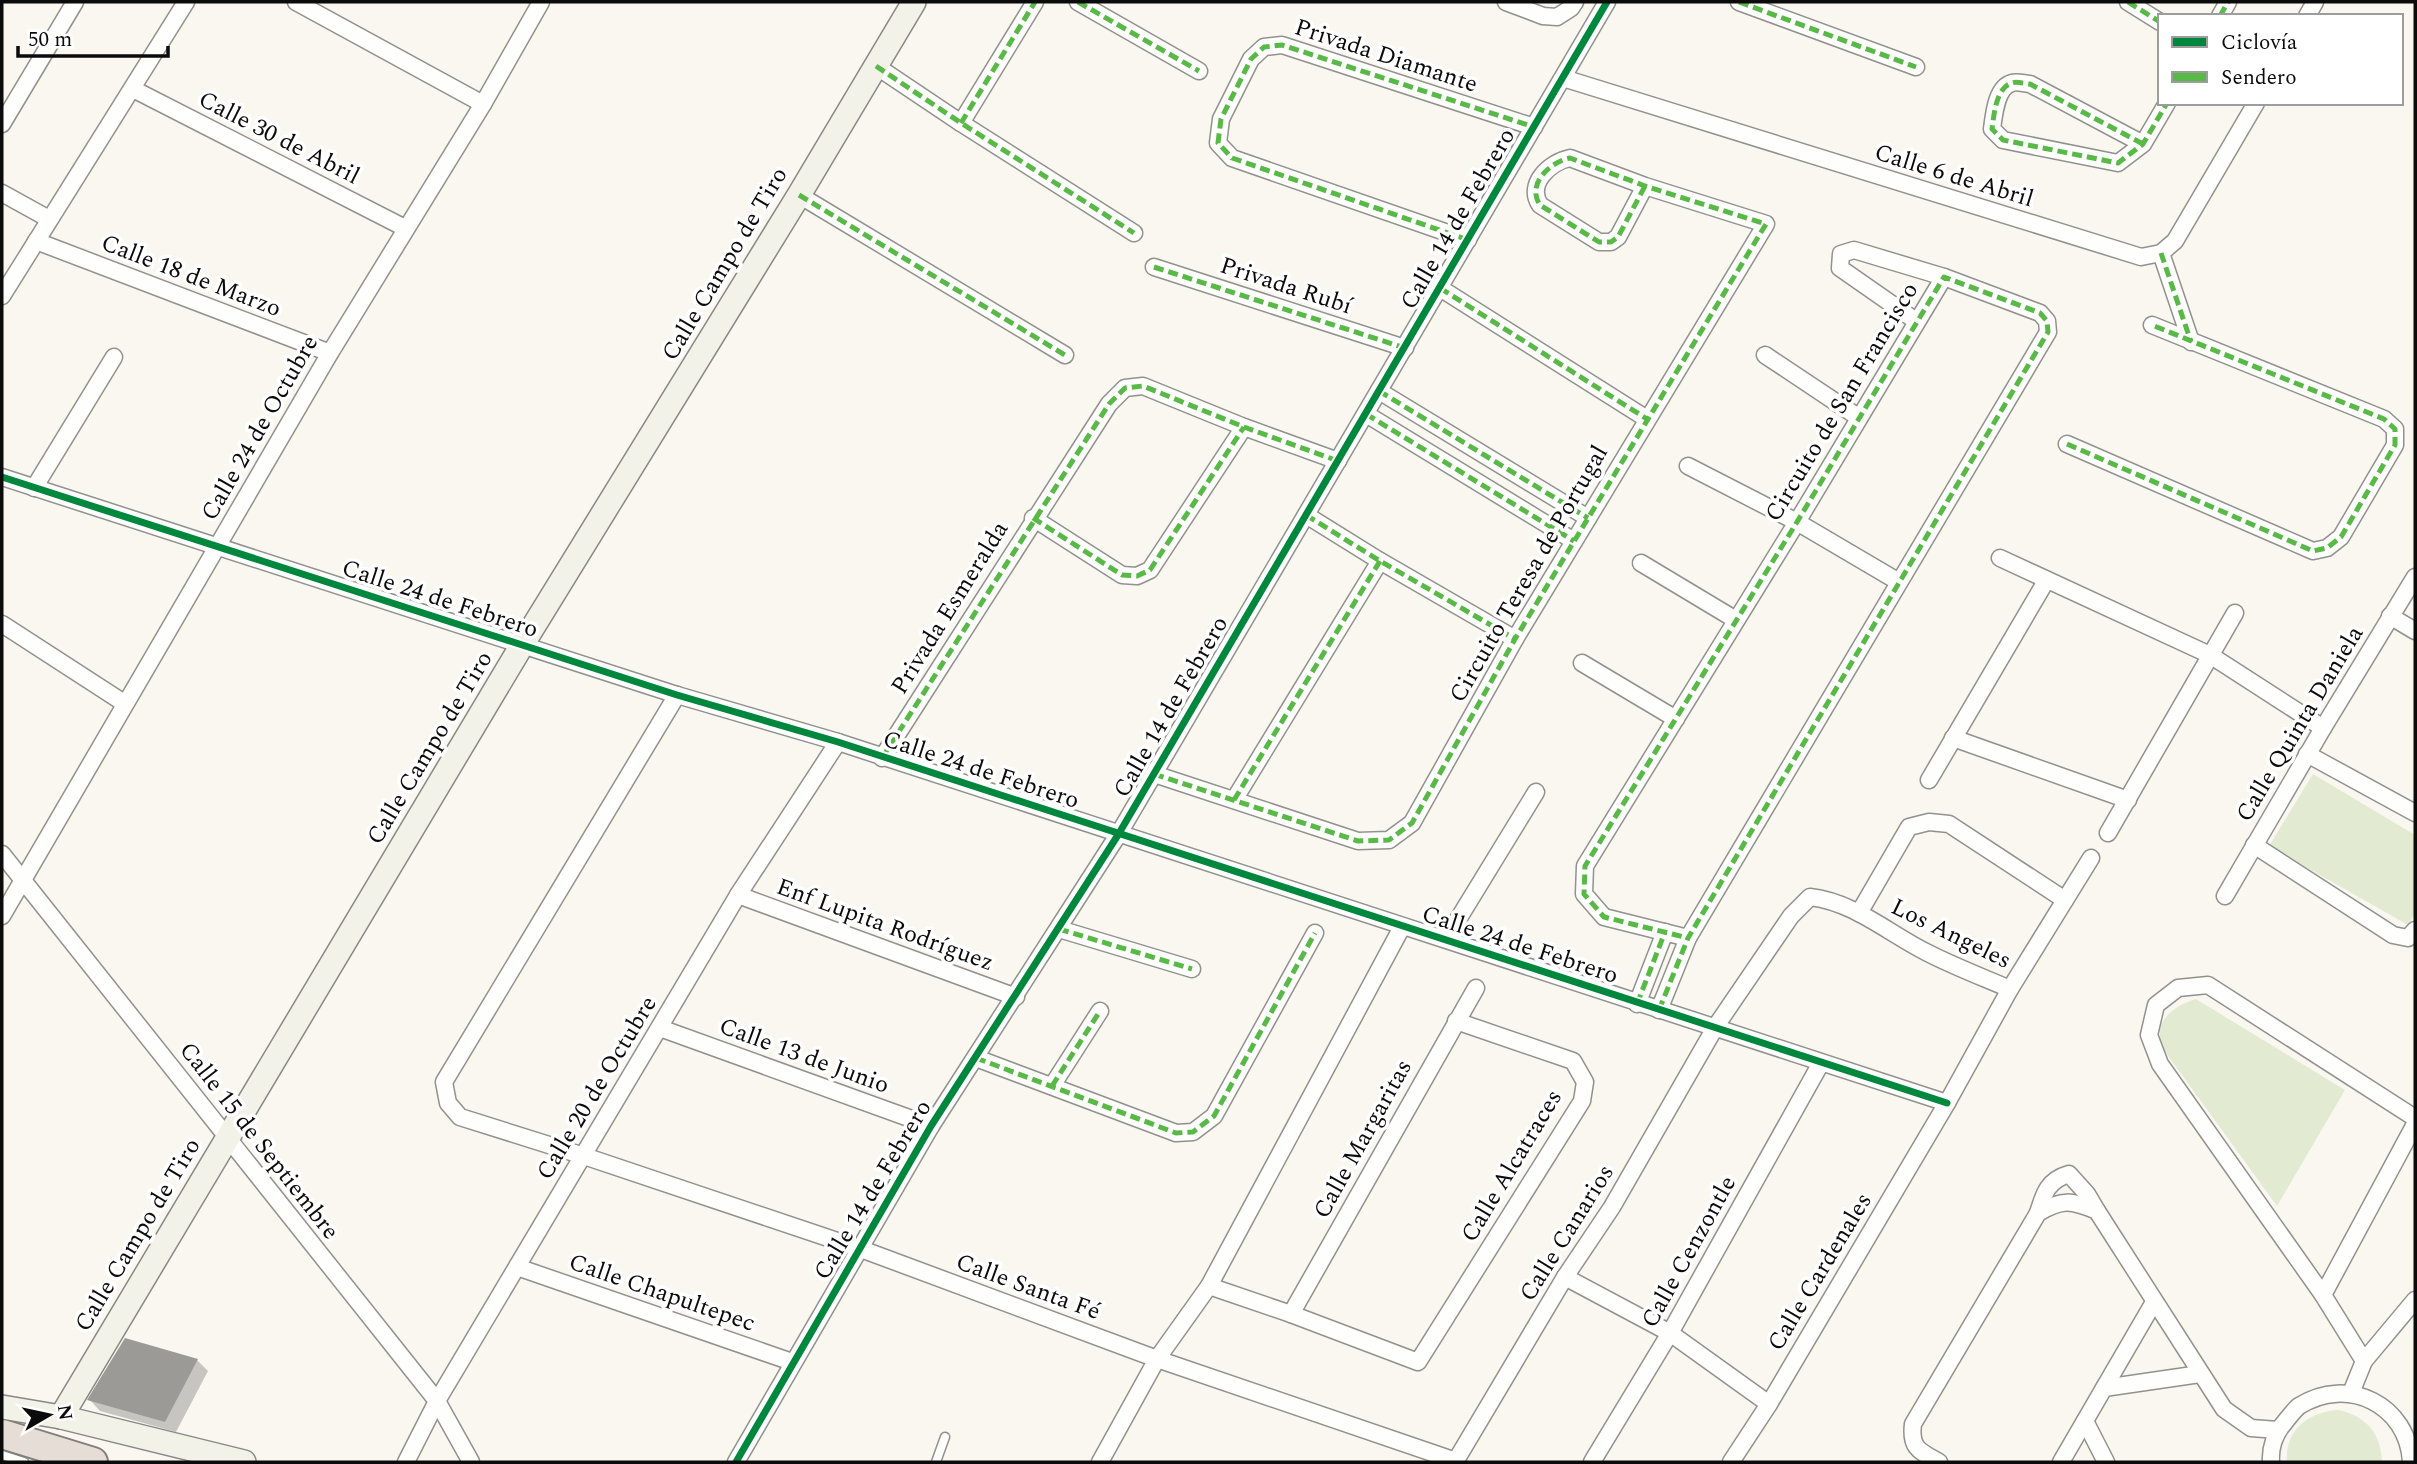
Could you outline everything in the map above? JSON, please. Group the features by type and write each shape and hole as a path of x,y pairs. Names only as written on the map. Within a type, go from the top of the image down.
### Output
{"highway":[{"path":"2,1434 93,1462"}],"street":[{"path":"2,124 75,2"},
{"path":"2,296 186,2"},
{"path":"296,2 483,104"},
{"name":"Calle 24 de Octubre","path":"2,916 330,353 483,104 541,2"},
{"name":"Calle Campo de Tiro","path":"61,1417 522,645 799,195 914,2"},
{"path":"961,123 1035,2"},
{"path":"1078,2 1199,71"},
{"path":"1506,2 1543,16 1557,17 1575,2"},
{"name":"Calle 14 de Febrero","path":"736,1462 932,1126 1118,835 1607,2"},
{"path":"1739,2 1916,66"},
{"path":"2128,2 2158,21"},
{"name":"Privada Diamante","path":"1468,240 1232,158 1217,144 1221,119 1251,59 1265,47 1282,44 1534,127"},
{"path":"876,66 1134,233"},
{"name":"Calle 6 de Abril","path":"1563,78 2141,257 2161,253"},
{"path":"2143,144 2030,84 2013,82 2002,89 1994,113 1992,128 2003,139 2118,163 2143,144 2166,105"},
{"name":"Calle 30 de Abril","path":"133,89 405,228"},
{"path":"2191,342 2161,253 2175,242 2255,105"},
{"name":"Circuito Teresa de Portugal","path":"1154,774 1358,841 1389,840 1412,823 1515,639 1766,224 1645,186 1570,158 1550,165 1535,186 1535,197 1540,205 1600,242 1611,242 1618,237 1645,186"},
{"path":"2,193 50,219"},
{"path":"799,195 1065,355"},
{"name":"Calle 18 de Marzo","path":"36,242 330,353"},
{"path":"1916,321 1840,268 1841,254 1854,250 1944,277"},
{"name":"Privada Rubí","path":"1154,267 1405,348"},
{"name":"Circuito de San Francisco","path":"1659,1010 1688,938 2048,332 2047,321 2040,313 1944,277 1585,866 1584,894 1604,917 1688,938"},
{"path":"1440,288 1647,419"},
{"path":"2067,444 2313,551 2328,548 2341,537 2395,445 2395,429 2384,419 2152,325"},
{"path":"1765,355 1858,417"},
{"path":"34,488 114,357"},
{"name":"Privada Esmeralda","path":"882,758 1034,518 1109,404 1125,388 1143,386 1338,461"},
{"path":"1379,391 1588,518"},
{"path":"1366,414 1574,541"},
{"name":"Privada Esmeralda","path":"1034,518 1122,575 1137,576 1150,570 1244,426"},
{"path":"1688,466 1797,522 1899,582"},
{"name":"Calle 24 de Febrero","path":"2,477 677,695 838,743 1947,1103"},
{"path":"1306,515 1515,639"},
{"path":"2000,558 2210,655 2323,728"},
{"path":"1234,800 1380,561"},
{"path":"1640,564 1736,620"},
{"name":"Calle Quinta Daniela","path":"2225,896 2307,754 2415,577"},
{"path":"1929,780 2046,581"},
{"path":"2108,833 2235,613"},
{"path":"2390,616 2415,631"},
{"path":"2,624 124,704"},
{"path":"1582,663 1676,719"},
{"name":"Calle Santa Fé","path":"677,695 444,1083 448,1102 460,1117 861,1249 1157,1359 1455,1462"},
{"path":"1953,738 2128,800"},
{"name":"Calle 20 de Octubre","path":"406,1462 437,1401 738,895 838,743"},
{"path":"2307,754 2415,813"},
{"path":"1446,939 1536,792"},
{"name":"Los Angeles","path":"2010,989 1925,952 1859,913 1909,827 1929,822 1949,824 2066,900"},
{"path":"2254,845 2393,936 2408,938 2415,930"},
{"name":"Calle 15 de Septiembre","path":"2,854 437,1401 471,1462"},
{"name":"Los Angeles","path":"1947,1103 2010,989 2091,858"},
{"name":"Enf Lupita Rodríguez","path":"738,895 1016,997"},
{"name":"Calle Canarios","path":"1455,1462 1565,1277 1612,1207 1716,1026 1791,916 1810,897 1828,899 1859,913"},
{"path":"1100,1462 1157,1359 1209,1286 1402,927"},
{"path":"1059,929 1192,969"},
{"path":"1637,1004 1665,932"},
{"path":"976,1058 1176,1133 1193,1132 1214,1116 1315,933"},
{"path":"2364,1361 2323,1295 2160,1064 2149,1035 2156,1005 2178,988 2208,985 2415,1118"},
{"name":"Calle Margaritas","path":"1291,1314 1476,988"},
{"path":"1052,1086 1100,1011"},
{"name":"Calle Alcatraces","path":"1291,1314 1418,1362 1582,1101 1585,1082 1573,1061 1456,1021"},
{"name":"Calle 13 de Junio","path":"660,1028 932,1126"},
{"name":"Calle Cenzontle","path":"1592,1462 1670,1334 1821,1063"},
{"name":"Calle Cardenales","path":"1731,1462 1769,1404 1947,1103"},
{"path":"2323,1295 2415,1124"},
{"path":"1938,1462 1919,1452 1911,1440 1913,1424 2038,1213 2046,1188 2059,1177 2069,1174 2087,1194 2224,1409 2251,1428 2278,1430"},
{"path":"2038,1213 2054,1204 2068,1202 2096,1211"},
{"name":"Calle Chapultepec","path":"517,1267 792,1362"},
{"path":"1565,1277 1670,1334 1769,1404"},
{"path":"1209,1286 1291,1314"},
{"path":"2351,1393 2364,1361 2415,1300"},
{"path":"2061,1462 2154,1301"},
{"path":"2104,1388 2200,1374"},
{"path":"2271,1462 2270,1454 2278,1430 2298,1407 2328,1393 2351,1393 2380,1404 2400,1424 2410,1448 2411,1462"},
{"path":"2,1407 61,1417 244,1462"},
{"path":"2400,1424 2415,1417"},
{"path":"2085,1421 2106,1462"}],"lane":[{"path":"936,1462 945,1437"},
{"path":"2,1455 24,1462"}],"green space":[{"path":"2313,774 2415,835 2415,913 2408,925 2269,846"},
{"path":"2196,999 2345,1090 2277,1206 2161,1043 2160,1030 2166,1017 2183,1004"},
{"path":"2338,1410 2357,1417 2370,1427 2379,1442 2382,1462 2287,1462 2290,1441 2300,1425 2317,1414"}],"building":[{"path":"125,1338 198,1359 165,1422 87,1400"}],"marked path":[{"path":"961,123 1035,2"},
{"path":"1078,2 1199,71"},
{"path":"1739,2 1916,67"},
{"path":"2128,2 2158,21"},
{"path":"2221,14 2228,2"},
{"path":"1468,240 1232,158 1218,143 1221,119 1251,59 1264,47 1282,45 1534,127"},
{"path":"876,66 1134,233"},
{"path":"2012,83 2030,84 2143,144 2118,163 2003,140 1992,129 1997,102 2002,90 2012,83"},
{"path":"2143,144 2166,105"},
{"path":"1154,774 1358,841 1389,840 1412,823 1515,639 1766,224 1645,186 1570,158 1555,164 1542,175 1536,189 1536,197 1540,205 1599,242 1611,242 1618,237 1645,186"},
{"path":"799,195 1065,355"},
{"path":"2161,253 2191,342"},
{"path":"1154,267 1405,348"},
{"path":"1659,1010 1688,938 2048,332 2047,321 2040,313 1944,277 1585,866 1584,894 1604,917 1688,938"},
{"path":"1440,288 1647,419"},
{"path":"2067,444 2313,551 2327,548 2341,537 2395,445 2395,429 2384,419 2152,325"},
{"path":"882,758 1109,404 1125,388 1143,386 1338,461"},
{"path":"1379,391 1588,518"},
{"path":"1366,414 1574,541"},
{"path":"1033,518 1122,575 1137,576 1150,570 1244,427"},
{"path":"1306,515 1515,639"},
{"path":"1234,800 1380,561"},
{"path":"1059,929 1192,969"},
{"path":"1637,1004 1665,932"},
{"path":"976,1058 1176,1133 1193,1132 1214,1116 1315,933"},
{"path":"1052,1086 1100,1011"}],"cycle path":[{"path":"736,1462 931,1126 1118,835 1607,2"},
{"path":"2,477 677,695 838,742 1947,1103"}]}
